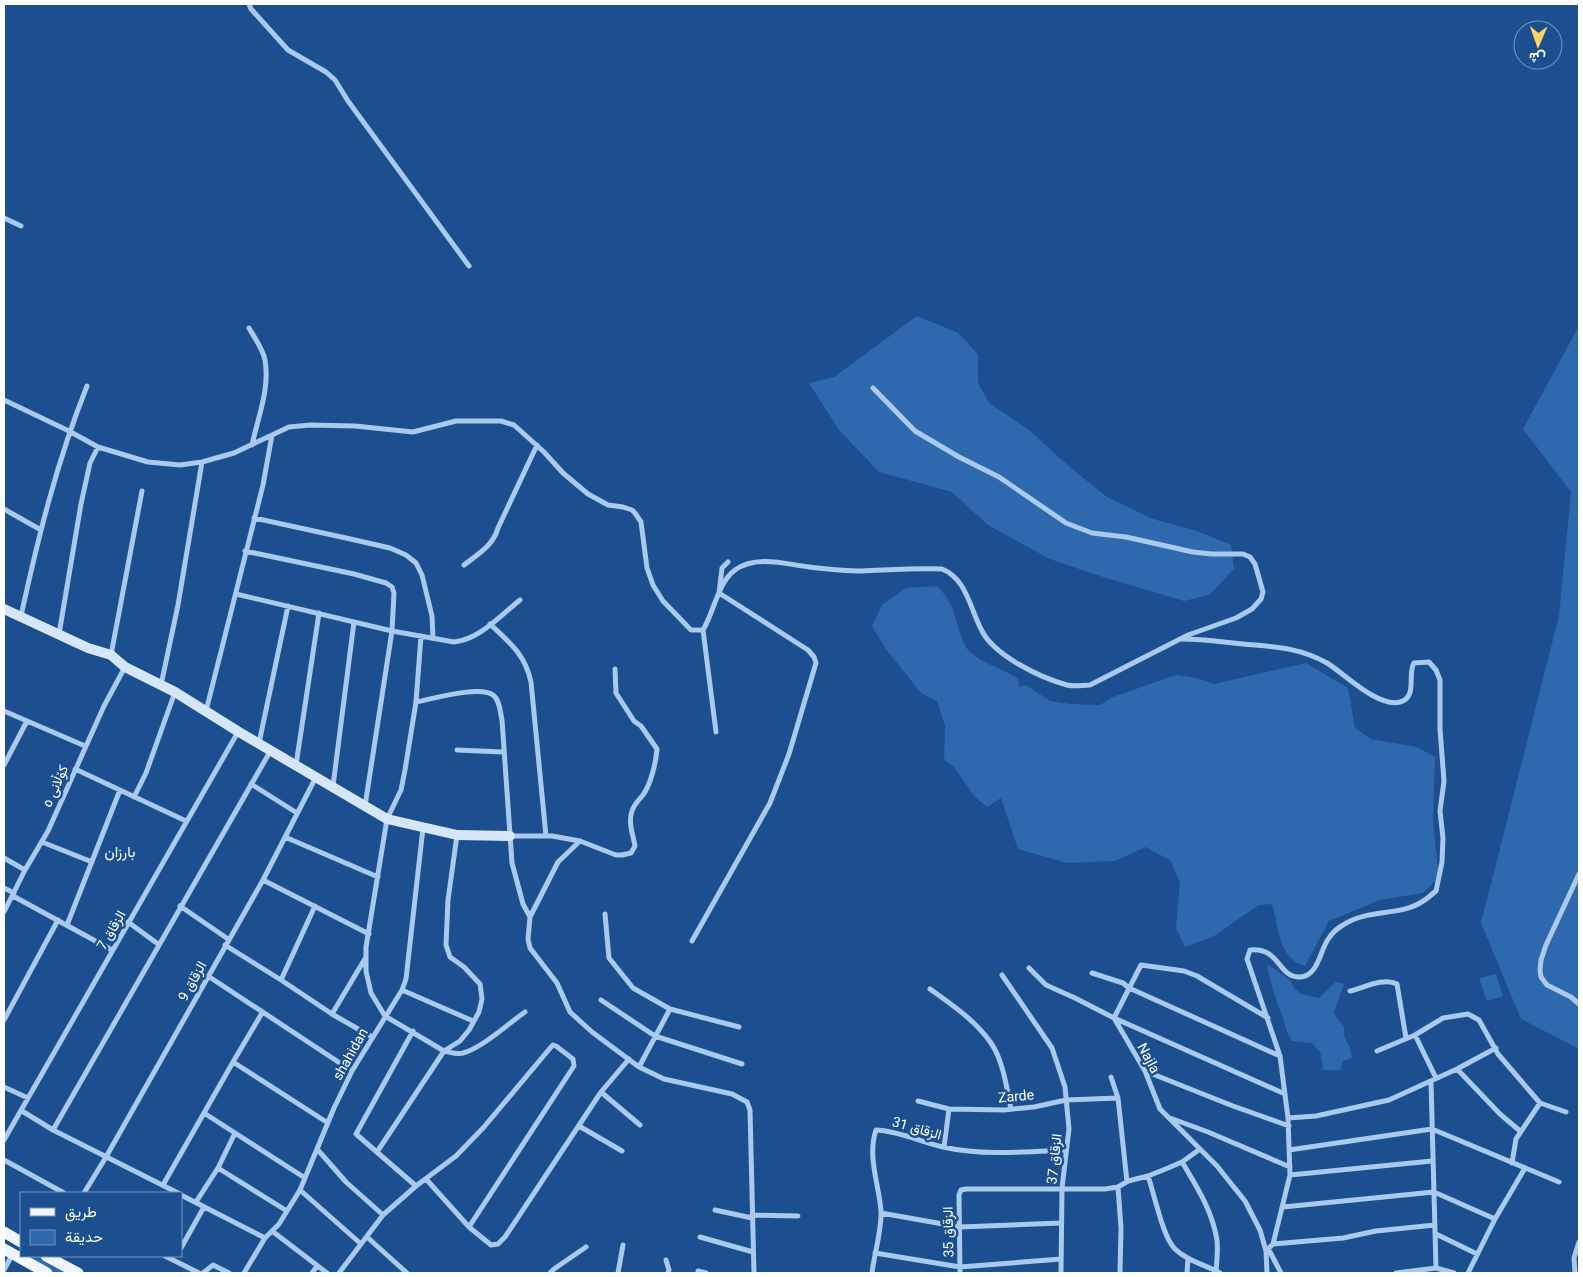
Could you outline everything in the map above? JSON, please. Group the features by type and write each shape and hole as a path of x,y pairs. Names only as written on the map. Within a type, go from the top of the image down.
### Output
{"main road":[{"path":"4,1232 20,1241"},
{"path":"8,1252 47,1273"},
{"path":"51,1257 78,1273"}],"street":[{"path":"249,4 251,9 288,50 326,72 335,80 348,101 469,266"},
{"path":"4,218 20,226"},
{"path":"249,328 265,358 266,377 264,402 258,416 252,445"},
{"path":"20,617 41,530 69,430 86,386"},
{"path":"716,732 703,630 726,579 733,571 743,565 754,562 773,562 862,571 942,568 956,577 962,586 982,631 990,643 1000,652 1049,678 1069,685 1090,685 1180,639 1236,618 1252,609 1262,599 1260,581 1255,564 1250,557 1243,554 1193,552 1126,537 1092,533 1066,523 999,476 959,457 916,431 873,388"},
{"path":"4,400 69,430 98,447 148,462 180,465 202,462 234,453 289,428 310,425 355,426 413,432 456,421 501,421 514,425 537,445 563,473 588,494 608,505 623,507 635,513 641,522 647,568 653,585 663,601 691,630 703,630"},
{"path":"206,711 236,594 272,435"},
{"path":"464,565 495,539 498,528 537,445"},
{"path":"59,634 81,504 90,463 98,447"},
{"path":"161,685 186,560 202,462"},
{"path":"110,655 142,491"},
{"path":"4,509 41,530"},
{"path":"254,518 390,548 406,554 416,563 422,575 432,616 433,638"},
{"path":"245,551 354,574 386,583 392,587 394,593 392,631 365,807"},
{"path":"719,593 722,568 728,562"},
{"path":"692,941 770,803 789,754 816,664 814,657 808,650 719,593"},
{"path":"236,594 392,631 454,642 474,637 520,600"},
{"path":"259,743 288,606"},
{"path":"4,609 88,648 110,655 125,667 175,692 387,819 457,835 546,836 580,841 622,855 631,853 635,846 631,825 631,811 644,794 656,763 657,749 616,693 615,669"},
{"path":"296,765 319,613"},
{"path":"332,786 354,622"},
{"path":"490,624 517,649 528,669 531,682 546,836"},
{"path":"421,636 416,702 401,790 387,819 369,934 366,971 371,993 385,1016 444,1051 454,1054 463,1053 479,1046 525,1012"},
{"path":"1180,639 1219,640 1295,650 1327,663 1375,696 1388,702 1399,702 1406,699 1411,692 1411,667 1414,663 1429,662 1436,670 1440,680 1440,729 1444,781 1440,811 1443,838 1442,862 1436,891 1420,903 1406,908 1360,916 1341,925 1328,938 1318,963 1304,977 1288,974 1264,950 1250,950 1247,959 1280,1056 1289,1126 1290,1175 1273,1244 1266,1251 1270,1252 1281,1273"},
{"name":"کۆڵانی ٥","path":"4,912 25,870 42,842 85,746 125,667"},
{"path":"134,797 146,773 175,692"},
{"path":"416,702 458,693 488,692 494,696 498,703 502,720 512,863 523,904 530,917"},
{"path":"4,711 85,746"},
{"path":"4,764 27,721"},
{"name":"الزقاق 7","path":"4,1140 186,821 239,732"},
{"path":"53,1130 271,749"},
{"path":"457,750 503,752"},
{"path":"75,770 186,821"},
{"name":"الزقاق 9","path":"85,1192 262,880 316,776"},
{"path":"251,784 297,813"},
{"path":"67,926 120,790"},
{"name":"shahidan","path":"244,1273 265,1238 279,1224 300,1190 352,1071 402,990 406,979 423,828"},
{"path":"377,1152 444,1051 460,1041 479,1012 482,999 480,984 464,967 450,957 446,945 448,900 457,835"},
{"path":"285,838 378,876"},
{"path":"580,841 558,862 530,917 528,939 530,948 557,983 570,1012 592,1032 639,1067 664,1079 732,1094 747,1102 750,1110 754,1273"},
{"path":"42,842 92,862"},
{"path":"4,858 25,870"},
{"path":"1579,874 1546,945 1540,970 1541,978 1547,984 1571,997 1579,1004"},
{"path":"262,880 369,934"},
{"path":"4,888 67,926 112,950"},
{"path":"180,906 228,940"},
{"path":"281,980 315,906"},
{"path":"605,914 609,958 633,988 670,1009 739,1027"},
{"path":"4,1020 58,920"},
{"path":"128,922 158,944"},
{"path":"225,945 372,1038"},
{"path":"332,1014 366,957"},
{"path":"1114,1018 1141,965 1184,971 1197,976 1268,1018"},
{"path":"1029,968 1046,985 1114,1018 1285,1094"},
{"path":"1092,973 1117,980 1129,988 1280,1056"},
{"name":"الزقاق 37","path":"1002,975 1052,1048 1065,1087 1069,1129 1062,1188 1061,1273"},
{"path":"208,976 352,1071"},
{"path":"1350,991 1384,982 1397,984 1406,1038"},
{"path":"930,989 967,1017 992,1044 1007,1086 1010,1109"},
{"path":"402,990 473,1021"},
{"path":"601,1000 655,1036 742,1064"},
{"path":"639,1067 670,1009"},
{"path":"163,1185 262,1013"},
{"path":"1377,1050 1415,1035 1443,1018 1468,1014 1479,1020 1498,1054 1540,1103 1566,1112"},
{"name":"Najla","path":"1114,1018 1145,1071 1160,1109 1217,1166 1245,1201 1260,1230 1266,1251 1267,1273"},
{"path":"413,1031 356,1134 416,1186"},
{"path":"1415,1035 1433,1080 1432,1162 1436,1268"},
{"path":"339,1273 382,1214 456,1156 484,1127 550,1047 556,1046 573,1059 574,1066 468,1227"},
{"path":"1288,1118 1316,1116 1389,1100 1457,1069 1496,1048"},
{"path":"426,1179 468,1227 491,1245 498,1244 505,1238 601,1092 628,1059"},
{"path":"233,1062 328,1123"},
{"path":"1457,1069 1500,1114 1520,1131"},
{"path":"1145,1071 1289,1126"},
{"path":"1110,1077 1118,1098 1127,1182"},
{"path":"4,1087 28,1098"},
{"path":"601,1092 640,1125"},
{"name":"Zarde","path":"918,1101 949,1109 1010,1109 1034,1107 1066,1100 1118,1098"},
{"path":"1512,1163 1516,1139 1540,1103"},
{"path":"944,1147 949,1109"},
{"path":"22,1111 53,1130 176,1192"},
{"path":"204,1113 305,1178"},
{"path":"1168,1118 1208,1132 1290,1166"},
{"path":"579,1126 622,1152"},
{"path":"1290,1150 1432,1129 1559,1182"},
{"name":"الزقاق 31","path":"872,1273 881,1213 872,1158 873,1140 876,1130 889,1130 944,1147 967,1151 1015,1153 1066,1150"},
{"path":"196,1202 218,1168 235,1133"},
{"path":"317,1149 346,1182 382,1214"},
{"path":"1062,1188 1105,1189 1118,1187 1182,1162 1200,1149"},
{"path":"4,1160 62,1192"},
{"path":"1148,1176 1167,1240 1175,1249 1188,1258 1218,1272 1214,1224 1204,1199 1182,1162"},
{"path":"1290,1175 1432,1162"},
{"path":"218,1168 288,1211"},
{"path":"1468,1273 1495,1219 1525,1168"},
{"path":"1118,1187 1121,1228 1120,1273"},
{"name":"الزقاق 35","path":"960,1273 960,1190 1062,1188"},
{"path":"300,1190 361,1244"},
{"path":"1283,1207 1434,1192 1495,1219"},
{"path":"182,1195 265,1238"},
{"path":"182,1246 204,1206"},
{"path":"715,1210 752,1216 798,1216"},
{"path":"881,1213 960,1227 1061,1224"},
{"path":"1273,1244 1343,1238 1376,1231 1435,1225"},
{"path":"272,1231 327,1273"},
{"path":"1436,1234 1477,1254"},
{"path":"367,1236 407,1273"},
{"path":"700,1237 753,1252"},
{"path":"1576,1273 1574,1258 1579,1242"},
{"path":"618,1273 623,1245"},
{"path":"550,1273 586,1247"},
{"path":"4,1270 8,1252"},
{"path":"875,1253 960,1267 1061,1259"},
{"path":"175,1258 199,1273"},
{"path":"1187,1273 1188,1258"},
{"path":"666,1260 668,1273"},
{"path":"203,1273 214,1265 229,1273"},
{"path":"312,1273 317,1266"},
{"path":"1396,1273 1436,1268 1454,1273"},
{"path":"698,1271 706,1273"}],"green space":[{"path":"917,316 958,333 978,354 978,383 989,403 1029,430 1107,497 1153,519 1197,531 1231,545 1234,569 1209,595 1184,601 1050,559 988,525 952,492 879,472 839,430 809,383 834,377"},
{"path":"1579,326 1579,1049 1521,1019 1481,923 1559,616 1571,492 1523,429"},
{"path":"938,586 951,605 961,637 970,652 981,660 1018,679 1019,687 1026,685 1050,701 1100,705 1113,697 1176,675 1197,678 1214,684 1306,663 1348,688 1355,728 1371,739 1417,747 1435,757 1433,822 1439,877 1423,893 1380,900 1329,921 1305,966 1296,962 1284,949 1272,904 1259,905 1214,936 1185,947 1176,928 1180,883 1171,861 1146,847 1115,861 1067,863 1018,849 1001,798 987,807 975,797 954,767 944,759 945,726 937,701 921,693 886,649 872,626 882,605 906,588"},
{"path":"1267,964 1290,980 1294,988 1301,994 1319,998 1336,982 1344,984 1334,1012 1337,1019 1344,1026 1344,1036 1350,1048 1352,1058 1343,1061 1340,1070 1323,1070 1321,1054 1312,1043 1292,1041 1275,996"},
{"path":"1496,974 1503,996 1487,1001 1479,978"},
{"path":"26,1257 38,1257 69,1273 55,1273"}],"district":[{"name":"بارزان","path":"120,852"}]}
